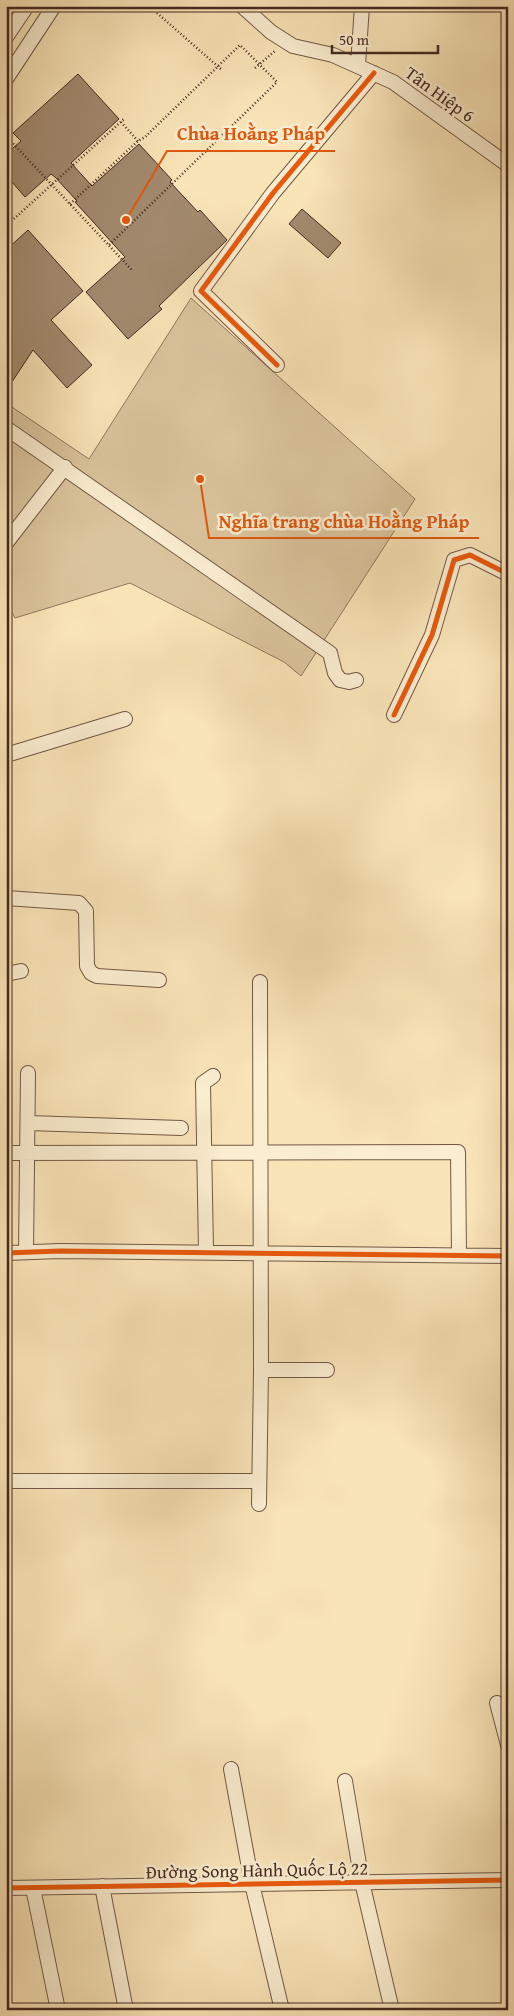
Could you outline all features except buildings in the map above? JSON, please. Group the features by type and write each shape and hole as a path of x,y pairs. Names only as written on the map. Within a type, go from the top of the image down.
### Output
{"street":[{"path":"6,37 26,6"},
{"path":"6,79 54,6"},
{"name":"Tân Hiệp 6","path":"242,6 285,41 303,49 334,55 393,82 508,165"},
{"path":"358,65 362,6"},
{"path":"277,365 201,291 273,193 374,73"},
{"path":"6,428 330,654 335,673 340,680 349,682 356,680"},
{"path":"6,543 65,468"},
{"path":"394,715 432,635 454,560 470,555 508,574"},
{"path":"6,755 125,719"},
{"path":"6,898 79,903 86,911 87,966 91,973 97,976 159,980"},
{"path":"6,974 21,971"},
{"path":"259,1504 262,1370 260,982"},
{"path":"26,1252 28,1073"},
{"path":"206,1252 203,1083 213,1076"},
{"path":"28,1123 181,1128"},
{"path":"6,1153 261,1154 458,1152 459,1255"},
{"path":"6,1253 206,1252 508,1256"},
{"path":"262,1370 327,1370"},
{"path":"6,1481 259,1482"},
{"path":"497,1703 507,1742"},
{"path":"231,1769 252,1884 282,2010"},
{"path":"345,1781 362,1882 392,2010"},
{"name":"Đường Song Hành Quốc Lộ 22","path":"6,1888 508,1880"},
{"path":"102,1886 126,2010"},
{"path":"33,1888 58,2010"}],"path":[{"path":"148,6 222,70"},
{"path":"255,68 285,41"},
{"path":"70,204 104,171 145,137 240,45 277,82 108,245"},
{"path":"253,96 257,100"},
{"path":"6,226 122,120 129,132 138,141"},
{"path":"6,136 70,204 87,225 132,270"}],"shaded area":[{"path":"191,298 415,499 301,676 284,662 130,583 15,618 12,612 6,614 6,403 89,459"}],"cycle path":[{"path":"277,365 201,291 273,193 374,73"},
{"path":"394,715 432,635 454,560 470,555 508,574"},
{"path":"6,1253 60,1251 508,1256"},
{"path":"6,1888 508,1880"}],"place":[{"name":"Chùa Hoằng Pháp","path":"126,220"},
{"name":"Nghĩa trang chùa Hoằng Pháp","path":"200,479"}]}
